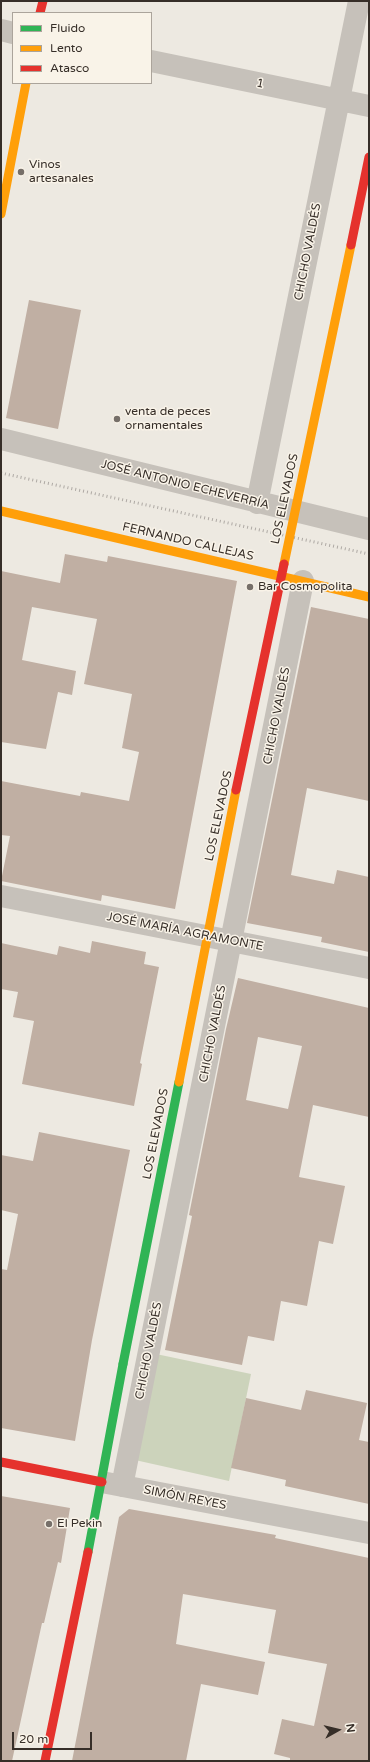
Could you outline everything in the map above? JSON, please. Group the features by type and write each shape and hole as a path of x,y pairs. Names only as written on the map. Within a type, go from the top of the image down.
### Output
{"main road":[{"path":"40,12 43,1"},
{"path":"1,214 26,84"},
{"name":"LOS ELEVADOS","path":"45,1761 112,1484 123,1364 229,825 369,157"},
{"name":"FERNANDO CALLEJAS","path":"1,511 369,596"},
{"name":"SIMÓN REYES","path":"1,1462 112,1484"}],"street":[{"name":"CHICHO VALDÉS","path":"257,503 359,1"},
{"path":"1,30 12,33"},
{"name":"1","path":"152,61 369,106"},
{"name":"JOSÉ ANTONIO ECHEVERRÍA","path":"1,439 257,503 369,529"},
{"name":"CHICHO VALDÉS","path":"112,1484 232,941 303,581"},
{"name":"JOSÉ MARÍA AGRAMONTE","path":"1,896 369,968"},
{"name":"SIMÓN REYES","path":"112,1484 369,1533"}],"green space":[{"path":"156,1354 251,1374 229,1481 135,1460"}],"building":[{"path":"29,300 81,310 58,429 6,418"},
{"path":"65,554 107,562 108,556 237,581 175,909 102,895 101,901 1,881 10,836 1,835 1,781 80,796 81,792 129,801 139,752 122,748 132,694 84,684 97,619 32,607 22,660 76,671 72,695 58,692 46,749 1,742 1,571 60,583"},
{"path":"311,607 369,619 369,801 307,788 291,875 334,884 337,870 369,877 369,952 321,942 322,937 247,923"},
{"path":"92,941 146,952 144,964 159,967 140,1063 142,1064 134,1106 22,1084 34,1021 13,1017 18,992 1,989 1,943 57,955 59,946 90,953"},
{"path":"238,978 369,1008 369,1117 313,1105 299,1177 345,1186 333,1244 319,1241 307,1306 281,1301 274,1341 248,1336 242,1365 165,1350 192,1216 189,1215 226,1029","holes":["258,1037 302,1046 288,1109 246,1100"]},
{"path":"39,1132 130,1150 92,1340 75,1441 1,1428 1,1269 7,1270 18,1214 1,1210 1,1155 33,1161"},
{"path":"306,1390 367,1403 359,1440 369,1442 369,1504 285,1486 286,1480 231,1468 246,1398 301,1410"},
{"path":"1,1496 70,1508 61,1563 58,1562 44,1623 42,1623 12,1761 1,1761"},
{"path":"129,1509 276,1535 275,1538 369,1558 369,1761 290,1761 290,1758 274,1754 282,1719 314,1726 327,1664 268,1653 276,1610 183,1594 176,1644 265,1662 258,1695 201,1684 186,1761 72,1761 119,1517"}],"railway":[{"path":"1,473 369,554"}],"traffic: fast":[{"path":"123,1364 179,1082"},
{"path":"88,1552 123,1364"}],"traffic: slow":[{"path":"1,214 26,84"},
{"path":"284,564 351,245"},
{"path":"1,511 369,597"},
{"path":"179,1082 236,790"}],"traffic: jam":[{"path":"40,12 43,1"},
{"path":"351,245 369,157"},
{"path":"236,790 284,564"},
{"path":"1,1462 102,1482"},
{"path":"45,1761 88,1552"}],"place":[{"name":"Vinos artesanales","path":"21,172"},
{"name":"venta de peces ornamentales","path":"117,419"},
{"name":"Bar Cosmopolita","path":"250,587"},
{"name":"El Pekin","path":"49,1524"}]}
